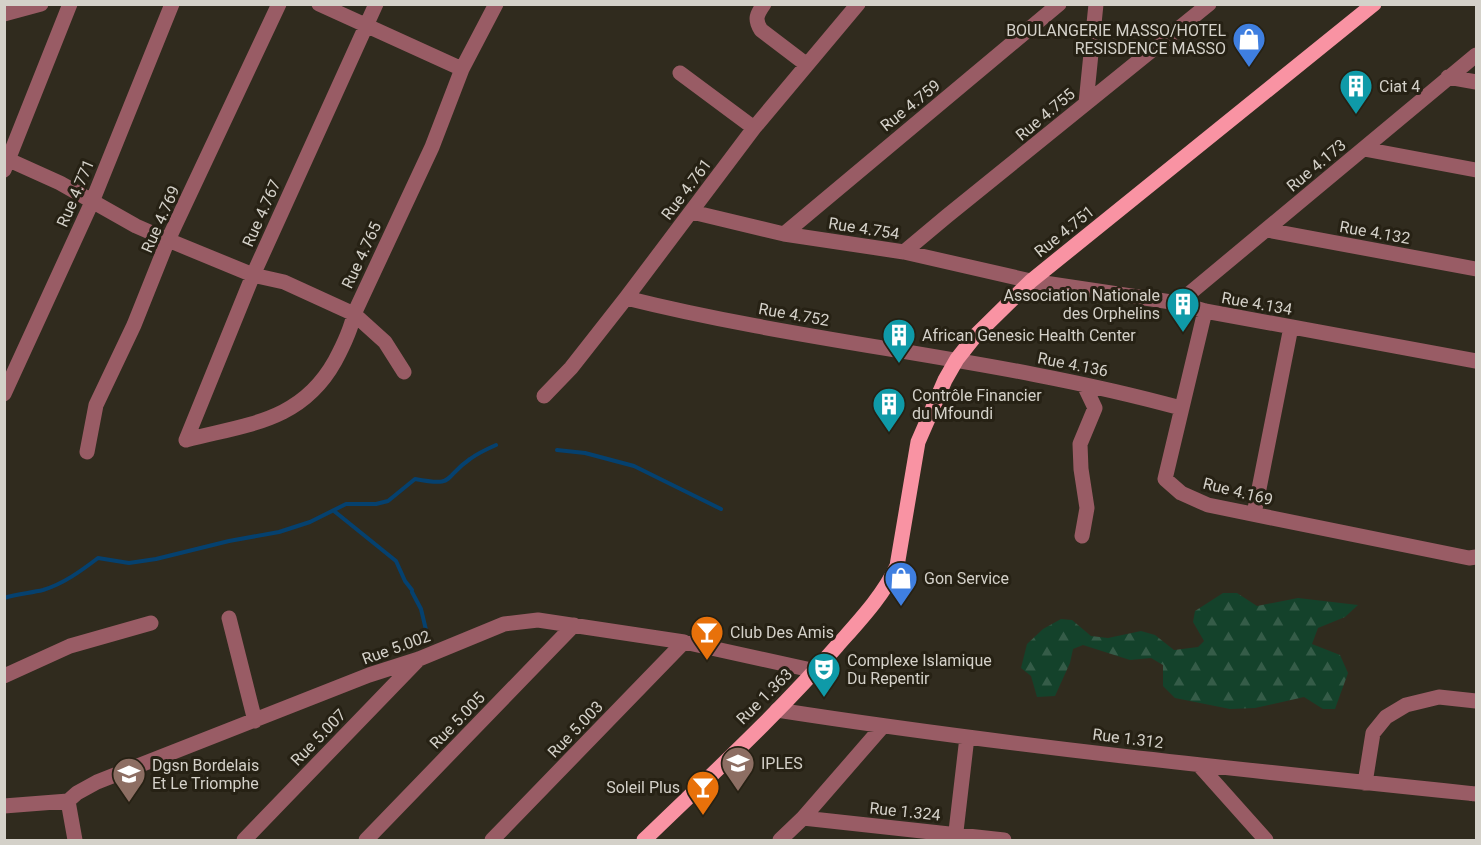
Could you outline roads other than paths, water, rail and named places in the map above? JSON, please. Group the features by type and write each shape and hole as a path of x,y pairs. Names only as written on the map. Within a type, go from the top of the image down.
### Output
{"main road":[{"name":"Rue 4.751","path":"897,566 918,442 945,380 957,359 992,317 1031,281 1374,4"},
{"name":"Rue 1.363","path":"644,840 816,671 881,594 897,566"}],"street":[{"path":"4,14 41,4"},
{"path":"70,4 6,162 60,183 92,202 168,240 253,275 284,282 354,314 385,342 404,372"},
{"name":"Rue 4.771","path":"4,394 92,202 172,4"},
{"name":"Rue 4.769","path":"87,452 96,405 134,325 168,240 279,4"},
{"path":"319,4 462,69"},
{"name":"Rue 4.767","path":"186,440 253,275 376,4"},
{"name":"Rue 4.765","path":"186,440 281,414 305,399 321,383 350,328 354,314 432,147 462,69 496,4"},
{"path":"764,4 756,15 756,22 760,30 807,65"},
{"name":"Rue 4.761","path":"544,396 571,368 626,298 754,128 858,4"},
{"name":"Rue 4.759","path":"784,234 819,202 1059,4"},
{"path":"1086,103 1096,4"},
{"name":"Rue 4.755","path":"904,252 1209,4"},
{"name":"Rue 4.173","path":"1178,303 1476,55"},
{"path":"680,73 754,128"},
{"path":"1448,77 1476,82"},
{"path":"1364,149 1476,170"},
{"name":"Rue 4.754","path":"692,212 784,234 904,252 1031,281"},
{"name":"Rue 4.132","path":"1266,230 1476,269"},
{"name":"Rue 4.134","path":"1031,281 1178,303 1205,311 1476,361"},
{"name":"Rue 4.752","path":"626,298 795,333 957,359"},
{"name":"Rue 4.169","path":"1205,311 1165,479 1181,493 1208,505 1469,558 1476,557"},
{"path":"1254,514 1291,327"},
{"name":"Rue 4.136","path":"957,359 1116,390 1181,408"},
{"path":"1082,536 1087,508 1080,444 1095,408 1084,385"},
{"path":"230,618 255,721"},
{"name":"Rue 5.002","path":"4,807 68,801 97,782 369,675 419,659 504,624 538,620 574,625 684,642 816,671"},
{"path":"4,676 70,646 151,623"},
{"name":"Rue 5.005","path":"366,840 574,625"},
{"name":"Rue 5.003","path":"492,840 684,642"},
{"name":"Rue 5.007","path":"244,840 419,659"},
{"path":"1365,783 1373,733 1386,717 1406,705 1439,697 1476,701"},
{"name":"Rue 1.312","path":"777,710 967,737 1199,765 1476,794"},
{"path":"780,840 803,818 883,726"},
{"path":"955,838 967,737"},
{"path":"1199,765 1266,840"},
{"path":"68,801 75,840"},
{"name":"Rue 1.324","path":"803,818 955,838 1004,840"}],"waterway":[{"path":"4,598 43,590 58,584 98,558 129,563 156,559 229,541 279,532 310,522 346,504 376,504 388,501 415,479 437,482 448,479 473,457 496,445"},
{"path":"557,450 585,453 634,466 721,509"},
{"path":"334,511 396,561 412,590"},
{"path":"412,592 421,609 427,634"}],"place":[{"name":"BOULANGERIE MASSO/HOTEL RESISDENCE MASSO","path":"1249,68"},
{"name":"Ciat 4","path":"1356,115"},
{"name":"Association Nationale des Orphelins","path":"1183,333"},
{"name":"African Genesic Health Center","path":"899,364"},
{"name":"Contrôle Financier du Mfoundi","path":"889,433"},
{"name":"Gon Service","path":"901,607"},
{"name":"Club Des Amis","path":"707,661"},
{"name":"Complexe Islamique Du Repentir","path":"824,698"},
{"name":"IPLES","path":"738,792"},
{"name":"Dgsn Bordelais Et Le Triomphe","path":"129,803"},
{"name":"Soleil Plus","path":"703,816"}]}
